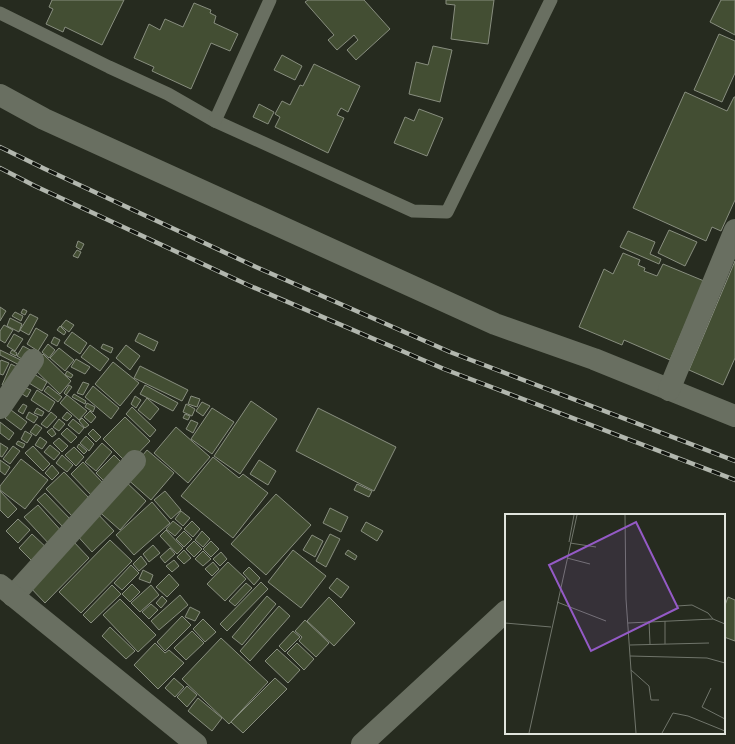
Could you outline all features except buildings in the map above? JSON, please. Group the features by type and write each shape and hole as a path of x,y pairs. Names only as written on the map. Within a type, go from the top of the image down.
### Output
{"street":[{"path":"0,95 44,119 496,324 594,359 735,416"},
{"path":"669,390 734,237"},
{"path":"0,408 33,360"},
{"path":"135,460 7,590 196,744"},
{"path":"362,744 505,612"}],"lane":[{"path":"214,122 270,0"},
{"path":"0,14 168,94 214,122 413,212 447,212 551,0"}],"railway":[{"path":"0,147 256,267 450,352 735,461"},
{"path":"0,168 35,186 248,285 444,369 735,480"}]}
